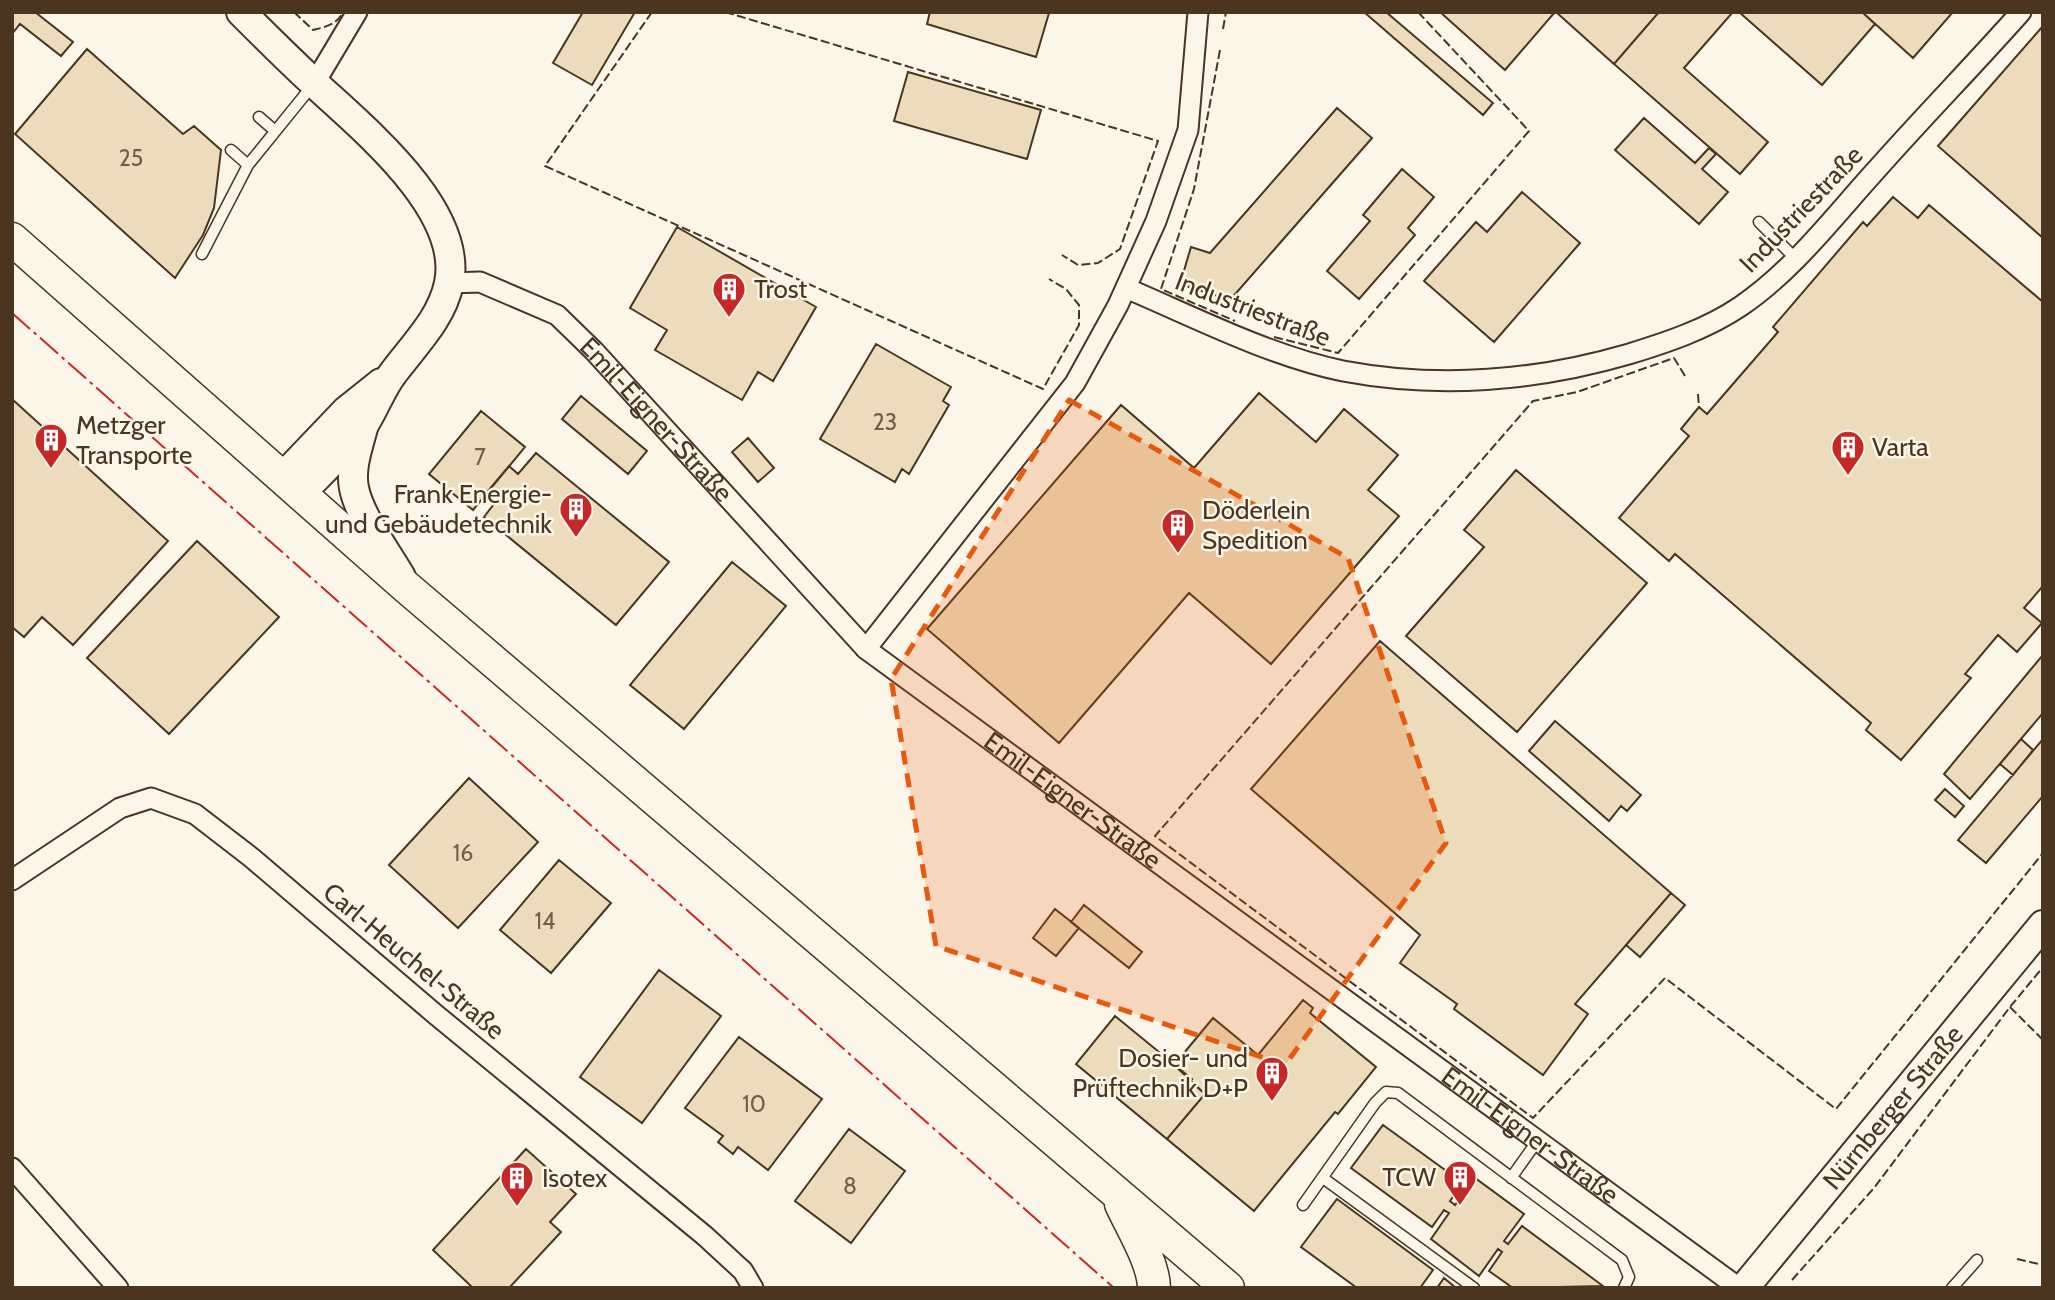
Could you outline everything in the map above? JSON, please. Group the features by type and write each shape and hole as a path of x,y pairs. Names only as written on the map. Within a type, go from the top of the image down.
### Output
{"main road":[{"path":"241,12 410,178 432,209 443,233 450,261 449,283 432,325 391,375 363,425 354,468 354,488 360,507 405,586"},
{"path":"12,239 405,586 1115,1193 1208,1282"},
{"path":"291,486 346,411 391,375"},
{"path":"291,486 363,425"},
{"name":"Nürnberger Straße","path":"1742,1288 2043,925"},
{"path":"1115,1193 1141,1247 1154,1281 1154,1288"}],"street":[{"path":"314,84 357,12"},
{"path":"866,649 1075,383 1126,288 1156,221 1188,130 1198,12"},
{"name":"Industriestraße","path":"1126,288 1271,349 1341,370 1424,382 1505,379 1583,367 1658,345 1705,327 1742,305 1796,259 2014,15"},
{"name":"Emil-Eigner-Straße","path":"449,283 480,282 556,315 594,351 866,649 1742,1288"},
{"name":"Carl-Heuchel-Straße","path":"12,880 120,808 150,798 195,814 253,858 435,1014 705,1236 743,1270 753,1288"},
{"path":"12,1168 118,1288"}],"lane":[{"path":"202,254 248,164 314,84"},
{"path":"259,117 274,130"},
{"path":"231,149 248,164"},
{"path":"1759,222 1796,259"},
{"path":"1303,1205 1375,1103 1386,1091 1398,1093 1622,1260 1629,1277 1624,1288"},
{"path":"1511,1178 1538,1140"},
{"path":"1323,1178 1474,1288"},
{"path":"1952,1288 1977,1260"}],"highlighted area":[{"path":"1069,400 1348,558 1446,843 1285,1065 936,946 891,679"}],"building":[{"path":"12,12 35,12 73,42 61,56 20,24 12,34"},
{"path":"583,12 635,12 592,85 553,63"},
{"path":"930,12 1049,13 1036,57 927,24"},
{"path":"1364,12 1386,12 1493,103 1483,115"},
{"path":"1440,12 1555,12 1505,70"},
{"path":"1556,12 1659,12 1614,64"},
{"path":"1659,12 1733,12 1684,68 1768,142 1740,174 1614,64"},
{"path":"1739,12 1862,12 1875,24 1822,85"},
{"path":"1862,12 1953,12 1913,58"},
{"path":"2043,26 2043,238 1938,146"},
{"path":"87,49 183,134 194,126 221,150 214,208 203,235 175,278 15,134"},
{"path":"908,72 1041,110 1027,159 894,121"},
{"path":"1337,108 1372,138 1230,300 1180,284 1191,247 1210,253"},
{"path":"1644,118 1695,163 1709,148 1716,154 1702,169 1728,192 1699,224 1615,150"},
{"path":"1402,169 1434,197 1408,228 1415,235 1359,299 1327,271 1370,221 1363,215"},
{"path":"1522,192 1580,243 1494,342 1424,281 1476,222 1487,232"},
{"name":"Varta","path":"1893,197 1918,218 1929,205 2043,302 2043,586 2024,608 2042,623 2017,652 1998,635 1965,674 1971,678 1901,760 1866,730 1871,723 1675,554 1669,561 1619,518 1689,436 1681,429 1699,407 1707,414 1778,332 1773,327 1863,222 1867,226"},
{"name":"Trost","path":"677,227 816,307 773,381 758,372 742,400 655,350 667,330 630,308"},
{"path":"876,344 951,387 943,401 949,405 909,474 902,469 895,482 820,439"},
{"name":"Döderlein Spedition","path":"1259,393 1316,442 1344,409 1398,455 1368,490 1399,516 1271,664 1189,593 1059,743 927,629 1121,405 1194,468"},
{"path":"581,396 647,451 628,474 562,419"},
{"name":"Metzger Transporte","path":"12,399 168,541 73,645 42,617 24,637 12,627"},
{"name":"Frank Energie- und Gebäudetechnik","path":"481,411 525,447 473,510 429,474"},
{"path":"748,438 774,468 758,482 732,452"},
{"name":"Frank Energie- und Gebäudetechnik","path":"536,453 669,562 616,625 484,517 497,500 487,492 509,466 518,474"},
{"path":"1516,470 1647,583 1517,732 1406,636 1484,547 1464,530"},
{"path":"197,541 279,617 169,734 87,658"},
{"path":"732,562 786,606 684,729 630,685"},
{"path":"1380,641 1671,893 1575,1004 1588,1014 1543,1075 1454,1009 1457,1004 1400,963 1420,935 1251,789"},
{"path":"2042,656 2043,713 1970,799 1944,774"},
{"path":"1555,721 1641,795 1627,811 1621,806 1609,821 1529,751"},
{"path":"2021,739 2033,750 2013,775 2000,764"},
{"path":"2043,739 2043,796 1986,863 1958,840"},
{"path":"469,778 538,842 458,928 389,865"},
{"path":"1945,789 1964,806 1955,817 1935,800"},
{"path":"559,860 611,903 551,973 500,930"},
{"path":"1671,893 1685,905 1640,957 1626,945"},
{"path":"1084,905 1142,952 1129,968 1071,922"},
{"path":"1055,909 1079,928 1056,956 1033,938"},
{"path":"659,970 721,1016 642,1123 580,1077"},
{"name":"Dosier- und Prüftechnik D+P","path":"1303,1000 1313,1008 1310,1013 1376,1067 1338,1114 1335,1112 1254,1211 1167,1139 1205,1094 1174,1065 1213,1018 1258,1055"},
{"path":"1115,1016 1192,1079 1190,1081 1205,1094 1167,1139 1076,1064"},
{"path":"739,1037 822,1099 768,1170 738,1147 733,1154 718,1142 723,1136 685,1108"},
{"name":"TCW","path":"1383,1125 1463,1183 1450,1201 1455,1205 1475,1178 1524,1214 1504,1241 1508,1244 1522,1226 1603,1286 1513,1288 1489,1271 1502,1252 1498,1249 1479,1276 1431,1239 1449,1213 1444,1210 1432,1227 1351,1168"},
{"path":"849,1129 905,1171 851,1243 795,1201"},
{"name":"Isotex","path":"526,1149 576,1194 550,1222 561,1232 509,1288 473,1288 433,1250"},
{"path":"1337,1199 1433,1270 1420,1288 1357,1288 1301,1247"},
{"path":"1444,1278 1456,1288 1437,1288"}],"fence":[{"path":"294,12 313,30 334,23 343,12"},
{"path":"652,12 545,166 1043,389 1079,325 1079,305 1066,289 1049,279"},
{"path":"725,12 1158,141 1120,249 1098,263 1078,265 1062,255"},
{"path":"1223,29 1226,12"},
{"path":"1274,337 1338,353 1529,131 1418,12"},
{"path":"1220,50 1194,189 1161,289 1235,321"},
{"path":"1685,376 1674,358 1577,392 1533,401 1155,836 1533,1118 1665,978 1836,1109 2043,853"},
{"path":"1698,394 1699,407"},
{"path":"1792,1280 1874,1188 2043,967"},
{"path":"2010,1007 2043,1040"},
{"path":"2017,1259 2043,1265"}],"power":[{"path":"12,313 1114,1288"}],"place":[{"name":"Trost","path":"729,319"},
{"name":"Metzger Transporte","path":"51,470"},
{"name":"Varta","path":"1848,477"},
{"name":"Frank Energie- und Gebäudetechnik","path":"576,539"},
{"name":"Döderlein Spedition","path":"1178,555"},
{"name":"Dosier- und Prüftechnik D+P","path":"1272,1103"},
{"name":"TCW","path":"1460,1207"},
{"name":"Isotex","path":"517,1208"}]}
